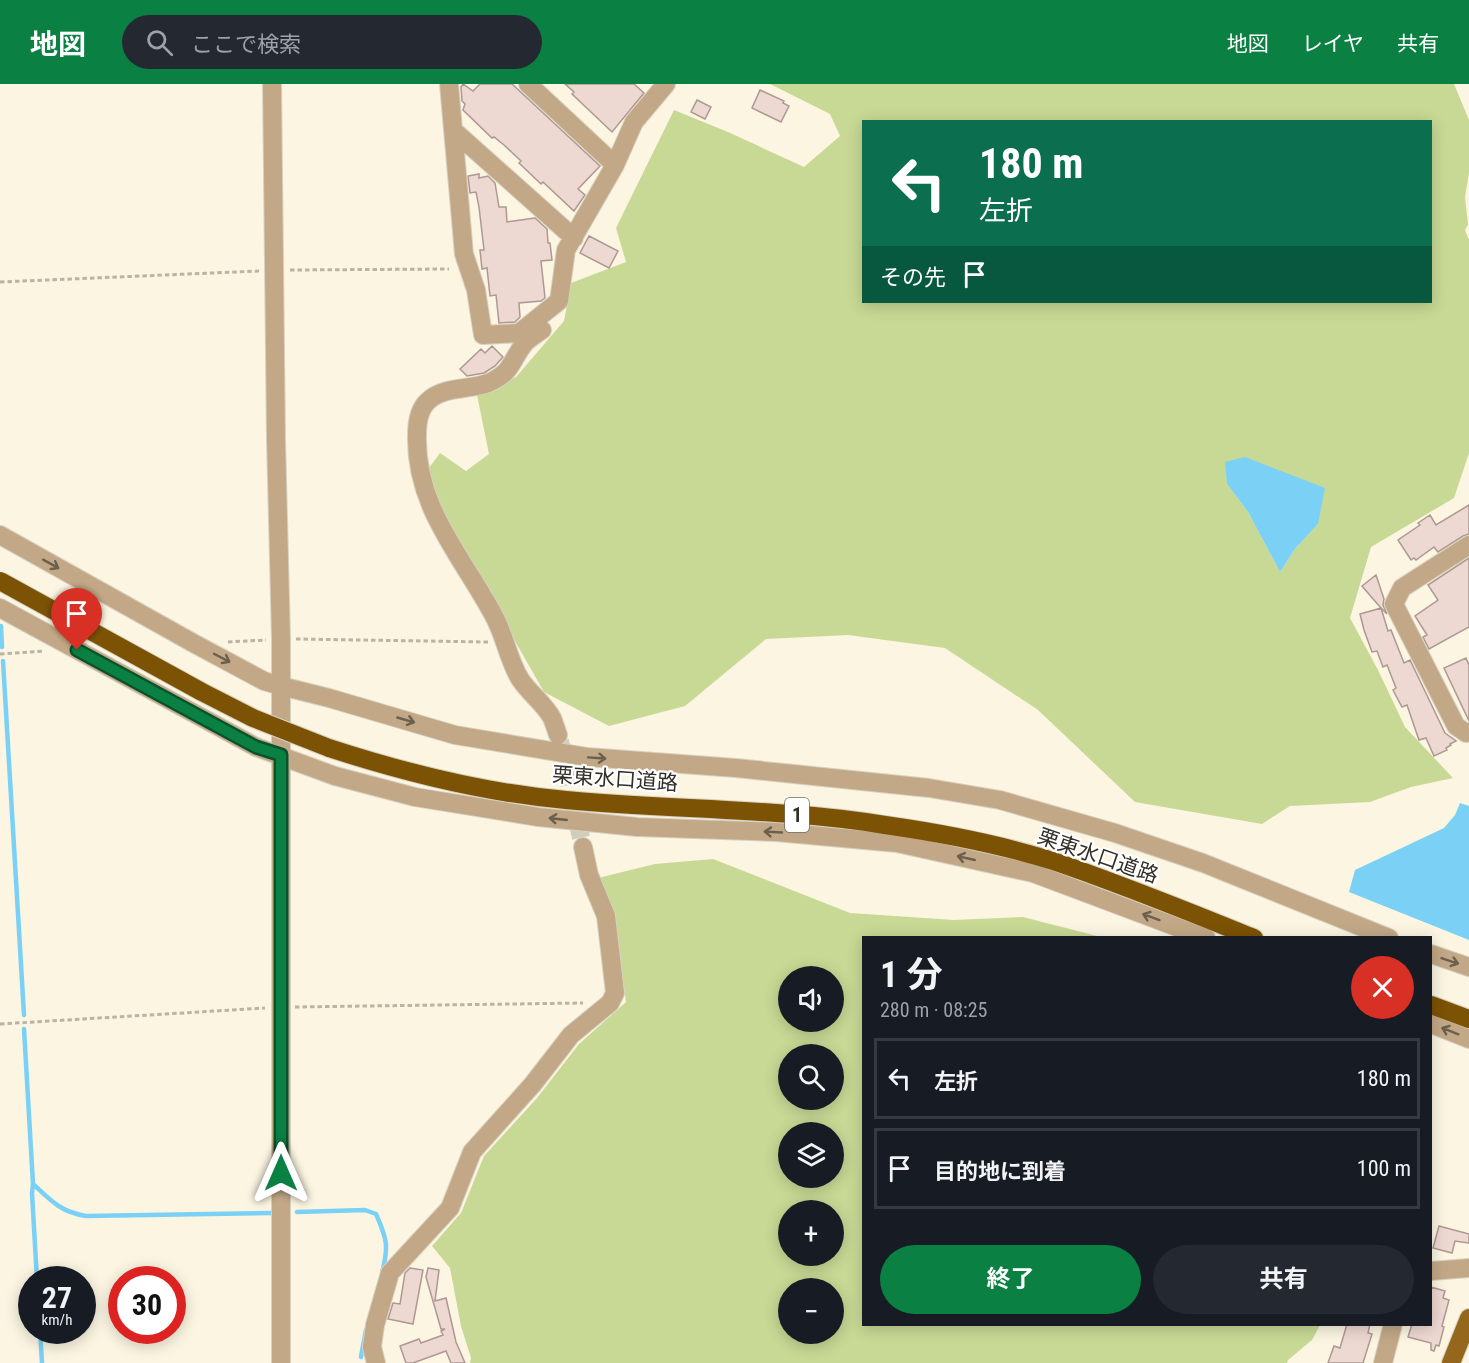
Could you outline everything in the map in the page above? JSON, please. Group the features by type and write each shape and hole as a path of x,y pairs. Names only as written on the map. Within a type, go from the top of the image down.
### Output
{"highway":[{"name":"栗東水口道路","path":"0,581 253,718 329,748 388,767 449,782 566,800 771,812 883,824 965,838 1051,861 1249,936"},
{"path":"1432,1005 1469,1019"}],"main road":[{"path":"1450,1363 1469,1318"}],"street":[{"path":"273,84 281,639 281,1363"},
{"path":"449,84 464,254 476,290 483,335 519,333 559,301"},
{"path":"528,84 615,165"},
{"path":"558,735 551,717 521,680 509,657 494,617 442,530 425,494 417,447 418,420 428,401 447,391 485,384 498,378 513,366 524,343 553,320 559,301 566,250 615,165 634,122 660,86"},
{"path":"454,131 574,238"},
{"path":"0,535 195,644 264,681 281,686 455,735 587,757 736,768 906,785 1000,800 1115,832 1203,862 1384,936"},
{"path":"1469,545 1402,588 1394,604 1456,726 1466,733 1469,732"},
{"path":"0,608 256,747 334,776 415,797 538,817 637,827 776,832 897,843 1033,873 1201,936"},
{"path":"376,1363 372,1347 375,1325 390,1273 450,1208 472,1152 533,1084 571,1035 610,1003 615,993 606,916 589,875 583,847"},
{"path":"1432,954 1469,967"},
{"path":"1432,1024 1469,1039"},
{"path":"1432,1271 1469,1268"},
{"path":"1383,1363 1392,1326"}],"path":[{"path":"0,282 275,270 449,269"},
{"path":"281,639 472,643 504,641"},
{"path":"0,1024 281,1007 610,1003"}],"green space":[{"path":"770,84 1454,84 1469,120 1469,173 1465,197 1468,225 1465,230 1469,240 1469,453 1454,498 1371,547 1350,618 1405,727 1453,778 1411,787 1370,802 1290,806 1262,824 1135,802 1038,710 945,648 848,635 766,639 685,706 609,726 544,692 446,520 426,472 440,453 466,471 489,454 477,395 516,377 564,321 571,283 626,262 616,228 674,110 804,167 840,136 830,114","holes":["1227,484 1318,524 1295,549 1280,572 1248,512"]},
{"path":"713,859 850,913 954,920 1023,917 1097,936 862,936 862,1326 1319,1326 1312,1340 1287,1363 470,1363 471,1358 461,1326 450,1268 432,1246 461,1213 484,1156 537,1098 579,1044 626,1002 614,913 598,878 655,864"}],"water":[{"path":"1245,457 1325,488 1318,524 1295,549 1280,572 1248,512 1227,484 1225,462"},
{"path":"1460,803 1469,806 1469,940 1349,892 1355,870 1444,828 1455,815"}],"building":[{"path":"463,84 473,91 480,84 512,84 600,166 578,189 585,195 574,211 543,182 541,184 519,163 521,161 494,137 492,138 463,110 465,104 462,101 461,87"},
{"path":"565,84 634,84 644,93 612,132 572,94 574,92"},
{"path":"760,90 784,101 783,103 789,106 781,122 752,108"},
{"path":"697,100 711,107 705,119 691,112"},
{"path":"479,174 479,178 488,176 495,183 499,207 506,207 507,222 535,218 547,229 552,260 541,261 545,298 541,301 519,303 520,317 515,322 499,323 496,295 490,296 487,268 482,269 480,250 484,250 479,207 476,192 470,193 468,176"},
{"path":"589,236 618,251 609,268 580,253"},
{"path":"492,346 503,357 495,366 484,373 467,376 460,369 481,349 485,353"},
{"path":"1469,505 1469,534 1438,552 1434,547 1416,560 1414,558 1411,560 1398,540 1430,515 1436,525"},
{"path":"1469,558 1469,627 1429,649 1423,637 1427,635 1415,616 1438,600 1428,585"},
{"path":"1376,575 1384,599 1383,605 1387,614 1362,586"},
{"path":"1381,608 1388,631 1391,630 1404,663 1410,660 1445,733 1456,741 1446,748 1447,750 1434,756 1426,738 1419,740 1407,705 1402,707 1393,690 1396,688 1387,665 1383,667 1377,651 1372,652 1364,630 1360,614"},
{"path":"1466,658 1469,665 1469,721 1444,668"},
{"path":"1439,1226 1469,1234 1469,1243 1455,1241 1452,1253 1433,1248"},
{"path":"410,1268 423,1270 413,1324 388,1319 393,1303 400,1304 405,1273"},
{"path":"428,1268 439,1270 435,1301 446,1298 456,1342 465,1363 451,1363 446,1351 413,1363 406,1363 400,1346 419,1339 421,1343 443,1335 441,1331 445,1329 441,1329 426,1277"},
{"path":"1432,1287 1445,1291 1443,1298 1449,1300 1439,1346 1436,1345 1434,1351 1431,1350 1431,1343 1408,1337 1411,1326 1432,1326"},
{"path":"1346,1326 1370,1326 1368,1333 1372,1334 1363,1363 1328,1363 1334,1346 1340,1348"}],"waterway":[{"path":"1,626 2,647"},
{"path":"3,661 24,1015"},
{"path":"24,1029 33,1184 57,1205 70,1212 86,1216 271,1213"},
{"path":"33,1184 36,1266"},
{"path":"297,1212 365,1210 376,1214 386,1243 382,1273"},
{"path":"361,1357 366,1330"},
{"path":"41,1344 42,1363"}],"tunnel":[{"path":"560,741 583,847"}],"route":[{"path":"77,650 256,747 281,755 281,1173"}]}
